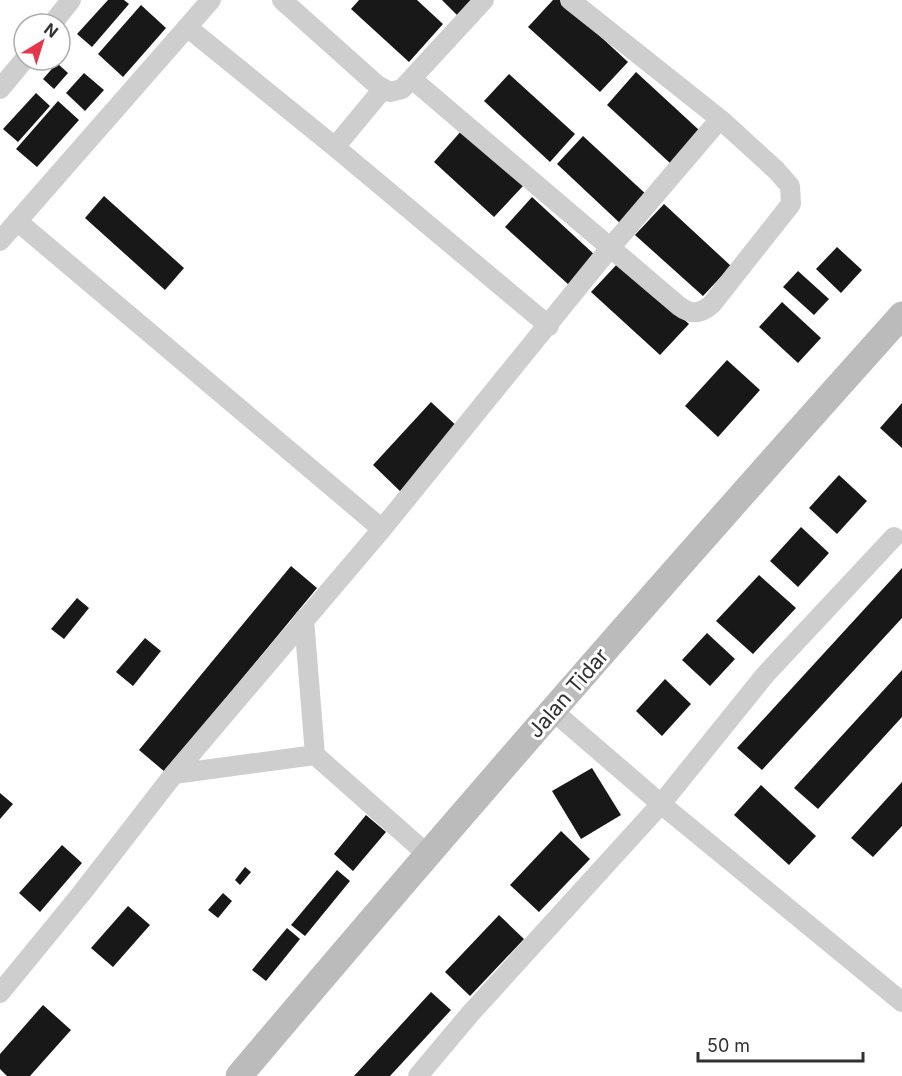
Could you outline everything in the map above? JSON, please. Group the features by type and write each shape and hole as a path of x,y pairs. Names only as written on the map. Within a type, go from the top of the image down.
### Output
{"main road":[{"name":"Jalan Tidar","path":"238,1076 427,854 902,315"}],"street":[{"path":"62,12 71,0"},
{"path":"0,241 211,0"},
{"path":"282,0 383,89 396,92 412,79 484,0"},
{"path":"412,79 687,312 701,312 712,303 791,204 790,186 720,119 570,0"},
{"path":"187,27 549,326"},
{"path":"0,89 14,72"},
{"path":"335,147 383,89"},
{"path":"0,993 81,894 174,774 382,530 610,248 720,119"},
{"path":"17,221 382,530"},
{"path":"418,1076 470,1014 661,804 765,675 894,537"},
{"path":"304,619 315,756 427,854"},
{"path":"553,711 661,804 902,1002"},
{"path":"174,774 315,756"}],"building":[{"path":"108,0 124,0 129,4 92,47 77,34"},
{"path":"359,0 417,0 443,24 409,62 351,9"},
{"path":"442,0 471,0 457,15"},
{"path":"553,0 561,0 628,62 600,92 528,27"},
{"path":"141,5 166,28 123,77 98,54"},
{"path":"49,72 68,73 54,89 43,79"},
{"path":"636,72 699,130 670,163 607,105"},
{"path":"84,73 104,90 85,111 66,93"},
{"path":"509,74 575,134 550,162 484,101"},
{"path":"36,93 50,106 18,142 3,129"},
{"path":"58,101 79,120 37,167 16,149"},
{"path":"462,130 523,186 494,217 434,162"},
{"path":"583,136 648,196 622,225 557,164"},
{"path":"104,196 184,268 165,290 85,218"},
{"path":"532,197 596,256 569,285 505,227"},
{"path":"664,204 731,266 703,296 635,235"},
{"path":"837,247 862,270 841,293 816,269"},
{"path":"620,261 689,324 660,355 591,292"},
{"path":"798,271 829,299 814,315 783,287"},
{"path":"782,302 821,338 798,363 759,327"},
{"path":"727,360 760,390 718,437 685,406"},
{"path":"431,402 461,430 402,493 373,465"},
{"path":"902,403 902,448 880,428"},
{"path":"839,475 867,501 837,534 809,508"},
{"path":"801,527 829,553 798,587 770,561"},
{"path":"291,566 317,588 165,772 139,750"},
{"path":"902,568 902,618 762,770 737,748"},
{"path":"759,575 796,608 753,654 716,621"},
{"path":"77,598 89,608 64,639 51,629"},
{"path":"707,633 735,659 710,686 682,660"},
{"path":"145,638 161,651 133,686 116,672"},
{"path":"902,670 902,717 818,809 794,788"},
{"path":"665,679 691,704 662,736 636,711"},
{"path":"592,768 621,815 581,839 552,791"},
{"path":"902,782 902,826 873,857 851,838"},
{"path":"761,785 816,836 789,865 734,815"},
{"path":"0,793 13,804 0,819"},
{"path":"366,815 386,832 353,871 334,854"},
{"path":"561,831 590,859 539,912 510,885"},
{"path":"62,845 82,863 40,912 19,893"},
{"path":"245,867 251,872 240,885 235,880"},
{"path":"337,870 350,881 305,936 291,925"},
{"path":"223,893 232,901 218,918 208,910"},
{"path":"128,906 150,925 113,967 91,948"},
{"path":"499,915 524,939 470,996 445,972"},
{"path":"287,928 300,939 266,981 252,970"},
{"path":"431,992 451,1010 390,1076 354,1076"},
{"path":"43,1005 71,1030 30,1076 7,1076 0,1069 0,1054"}]}
